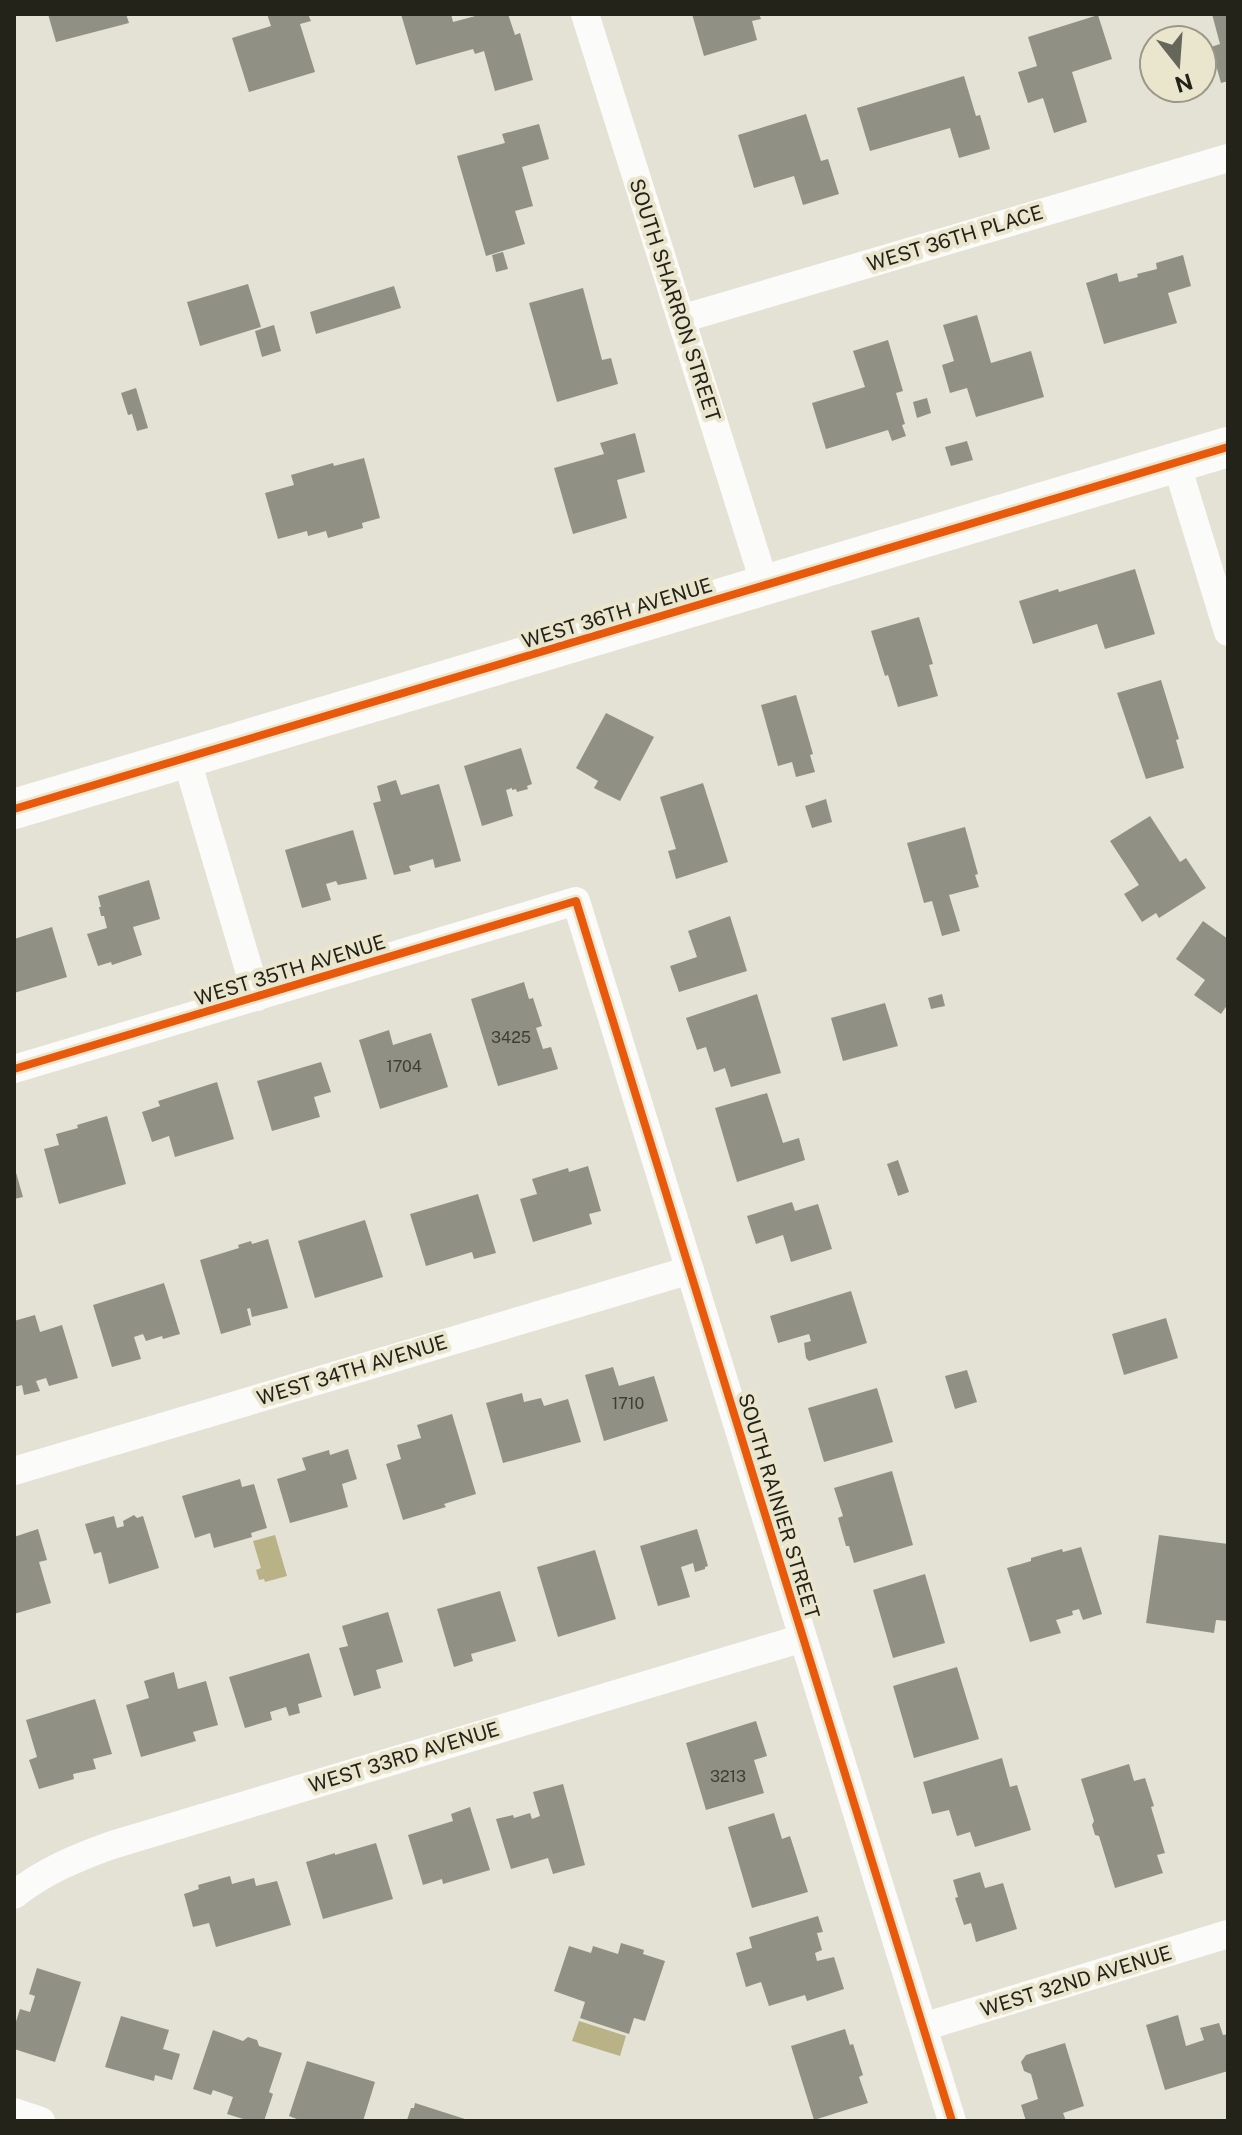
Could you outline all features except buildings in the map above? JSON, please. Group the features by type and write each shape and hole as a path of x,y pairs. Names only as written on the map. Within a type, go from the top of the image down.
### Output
{"street":[{"name":"SOUTH SHARRON STREET","path":"585,14 765,585"},
{"name":"WEST 36TH PLACE","path":"681,319 1228,158"},
{"name":"WEST 36TH AVENUE","path":"14,809 1228,447"},
{"path":"1176,462 1228,632"},
{"path":"186,757 257,997"},
{"name":"WEST 35TH AVENUE","path":"14,1069 576,901"},
{"name":"SOUTH RAINIER STREET","path":"576,901 952,2121"},
{"name":"WEST 34TH AVENUE","path":"14,1471 690,1270"},
{"name":"WEST 33RD AVENUE","path":"14,1895 37,1877 72,1859 112,1845 803,1638"},
{"name":"WEST 32ND AVENUE","path":"923,2027 1228,1934"},
{"path":"14,2112 41,2121"}],"shaded area":[{"path":"275,1535 287,1576 265,1582 264,1579 259,1580 256,1570 261,1568 253,1541"},
{"path":"579,2021 626,2036 620,2056 572,2041"}],"cycle path":[{"path":"14,809 1228,447"},
{"path":"14,1069 576,901 952,2121"}]}
